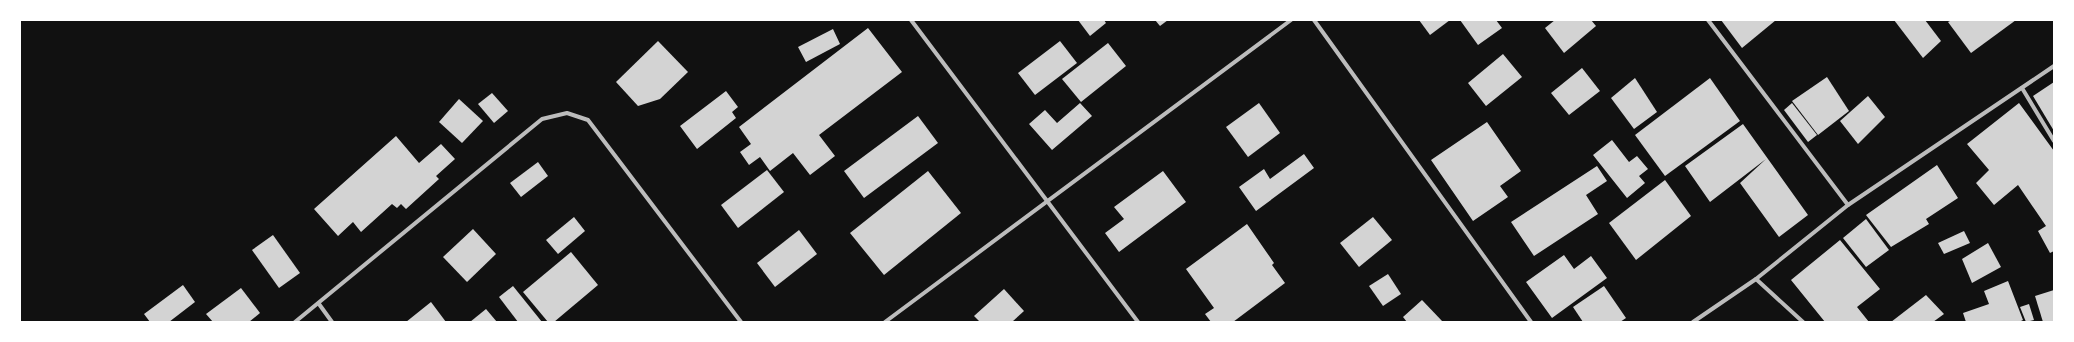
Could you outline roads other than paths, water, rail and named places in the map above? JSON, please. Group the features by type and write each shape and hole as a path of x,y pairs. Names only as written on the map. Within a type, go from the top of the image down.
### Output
{"street":[{"path":"911,20 1138,322"},
{"path":"885,322 1291,20"},
{"path":"1314,20 1531,322"},
{"path":"1708,20 1848,205"},
{"path":"1693,322 1756,279 1848,205 2054,66"},
{"path":"2022,88 2054,141"},
{"path":"295,322 319,304 542,119 567,113 588,120 740,322"},
{"path":"1756,279 1803,322"},
{"path":"319,304 332,322"}]}
